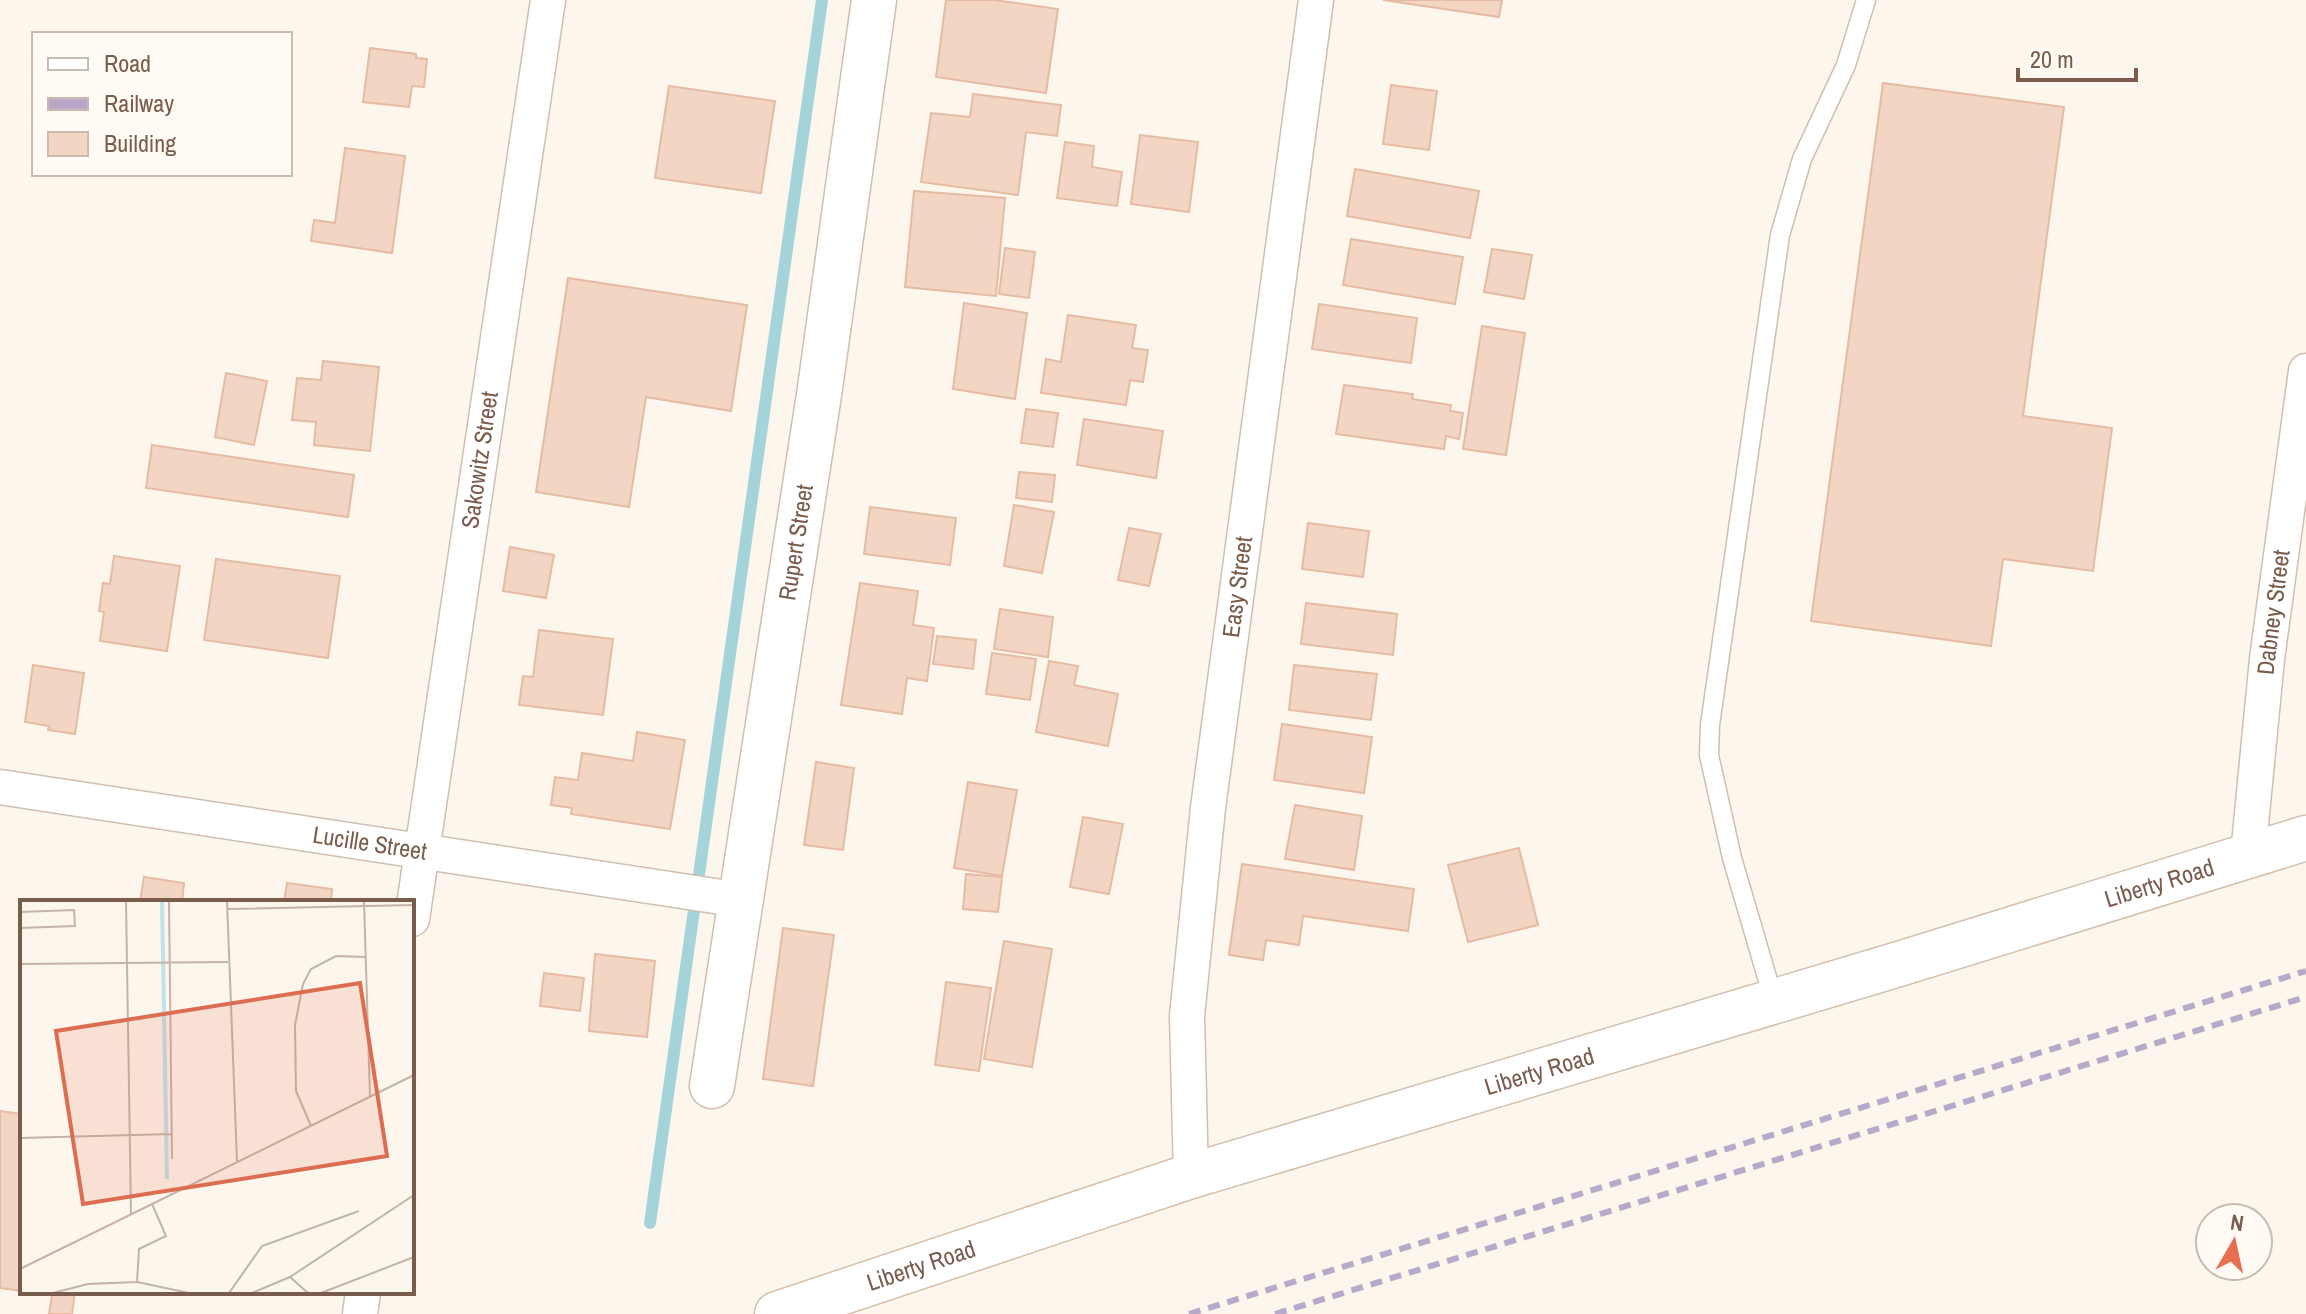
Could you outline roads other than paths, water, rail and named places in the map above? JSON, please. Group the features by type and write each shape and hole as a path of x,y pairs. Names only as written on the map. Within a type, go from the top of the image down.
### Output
{"main road":[{"name":"Rupert Street","path":"712,1086 727,898 819,395 874,0"},
{"name":"Liberty Road","path":"777,1314 1191,1176 2306,838"}],"street":[{"name":"Sakowitz Street","path":"414,904 548,0"},
{"name":"Easy Street","path":"1191,1176 1187,1016 1208,808 1316,0"},
{"name":"Dabney Street","path":"2248,855 2267,659 2306,371"},
{"name":"Lucille Street","path":"0,787 727,898"},
{"path":"360,1314 363,1294"}],"lane":[{"path":"1774,1001 1732,858 1709,755 1710,725 1780,235 1802,159 1846,65 1866,0"}],"waterway":[{"path":"650,1223 822,0"}],"railway":[{"path":"1189,1314 2306,971"},
{"path":"1275,1314 2306,997"}]}
